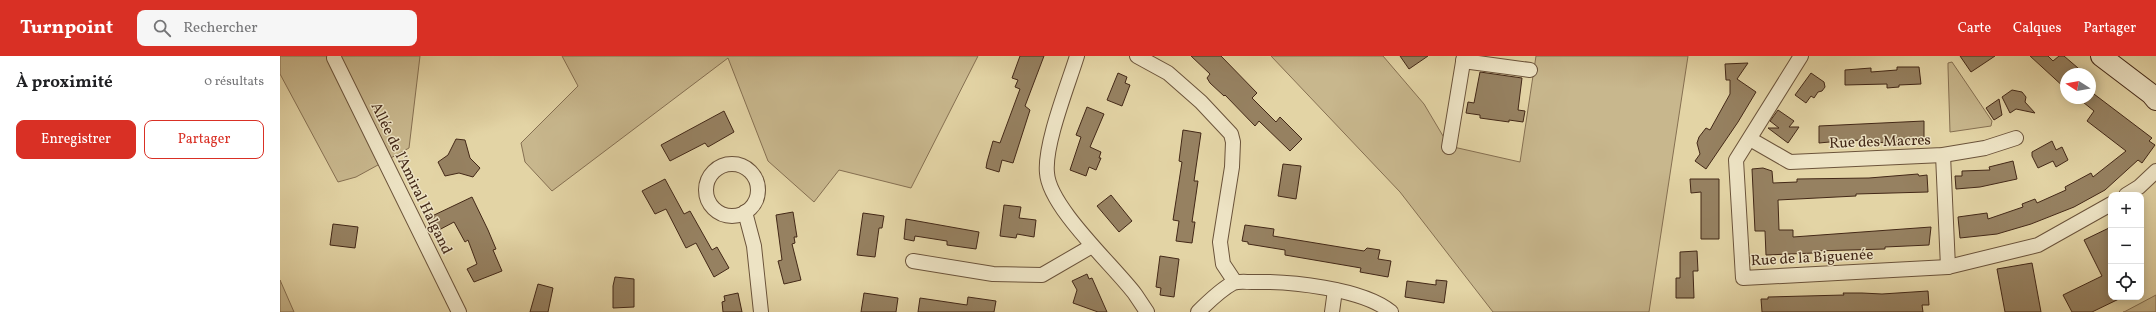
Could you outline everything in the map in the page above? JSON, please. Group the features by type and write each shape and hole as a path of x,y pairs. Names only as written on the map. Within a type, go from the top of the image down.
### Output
{"street":[{"path":"1078,56 1048,154 1046,174 1051,190 1058,202 1092,246 1135,294 1147,312"},
{"path":"1137,56 1168,73 1206,107 1231,134 1233,142 1232,166 1220,242 1223,264 1234,282"},
{"name":"Rue de la Biguenée","path":"1802,56 1736,160 1743,278 1948,267 2038,245 2108,206"},
{"path":"2101,56 2151,94 2156,100"},
{"name":"Allée de l'Amiral Halgand","path":"334,58 459,312"},
{"path":"1449,146 1464,59 1530,70"},
{"name":"Rue des Macres","path":"1750,139 1790,162 1943,155 1985,148 2016,138"},
{"path":"1943,155 1948,267"},
{"path":"2131,192 2139,187 2156,171"},
{"path":"745,212 754,246 761,312"},
{"path":"913,261 993,274 1042,275 1092,246"},
{"path":"1198,312 1208,301 1234,282 1270,281 1311,284 1335,290 1363,298 1391,312"},
{"path":"1332,312 1335,290"}],"shaded area":[{"path":"280,56 420,56 409,148 356,177 338,182 280,74"},
{"path":"562,56 978,56 911,188 839,170 814,202 768,161 728,58 552,191 525,162 521,143 578,86"},
{"path":"1271,56 1383,56 1424,104 1449,146 1520,162 1536,56 1688,56 1649,312 1493,312 1400,192"},
{"path":"1952,62 1992,121 1991,126 1950,132 1948,63"},
{"path":"280,280 294,312 280,312"},
{"path":"2156,295 2156,312 2124,312"}],"building":[{"path":"1020,56 1044,56 1025,106 1030,110 1013,163 1002,160 999,172 986,168 987,162 993,141 1000,143 1020,89 1015,87 1018,80 1012,78"},
{"path":"1191,56 1221,56 1257,93 1252,98 1276,122 1280,117 1302,139 1290,151 1259,121 1255,126 1225,95 1224,96 1210,83 1207,78 1210,74"},
{"path":"1400,56 1428,56 1409,69"},
{"path":"1960,56 1995,56 1971,72"},
{"path":"2030,56 2048,56 2053,61 2059,56 2064,56 2078,68 2060,68 2060,84"},
{"path":"1748,63 1737,79 1756,92 1738,122 1706,169 1695,161 1700,154 1697,143 1699,137 1706,128 1710,130 1730,94 1730,80 1726,80 1725,64"},
{"path":"1897,67 1919,67 1921,84 1899,85 1899,87 1887,88 1887,84 1845,85 1845,70 1871,68 1871,72 1897,70"},
{"path":"1480,72 1522,78 1518,110 1525,111 1523,122 1509,120 1509,122 1480,118 1480,115 1466,113 1468,102 1474,103"},
{"path":"1118,73 1127,77 1125,83 1130,85 1122,106 1107,100"},
{"path":"1811,73 1824,82 1825,87 1822,91 1818,92 1814,98 1811,96 1806,103 1795,95"},
{"path":"2012,90 2022,92 2026,97 2025,102 2035,113 2016,109 2010,113 2002,97"},
{"path":"2096,96 2152,138 2149,141 2155,145 2142,163 2138,160 2105,190 2074,207 2031,224 1997,234 1960,238 1958,217 1987,213 1988,219 2023,207 2022,204 2035,199 2037,203 2066,190 2065,187 2091,173 2093,177 2126,151 2087,121 2094,111 2085,104 2096,104"},
{"path":"1999,99 2002,115 1994,120 1986,108"},
{"path":"1087,107 1104,114 1090,147 1101,152 1099,158 1101,158 1096,170 1089,167 1086,176 1070,170 1081,137 1076,135"},
{"path":"1778,110 1794,121 1789,127 1799,127 1788,143 1768,128 1779,128 1770,121"},
{"path":"724,111 734,132 708,147 705,143 670,161 661,145"},
{"path":"1924,121 1924,140 1872,143 1863,140 1819,143 1819,126"},
{"path":"1183,130 1201,133 1194,181 1198,181 1192,222 1195,222 1192,243 1176,241 1179,221 1173,220 1182,162 1179,161"},
{"path":"456,139 465,140 470,158 480,168 473,177 459,173 445,176 438,162 448,155"},
{"path":"2052,141 2056,150 2062,147 2068,160 2056,167 2053,161 2038,168 2032,156 2032,152"},
{"path":"2013,161 2017,179 1980,187 1956,189 1955,176 1962,176 1962,171 1990,170 1989,167"},
{"path":"1283,164 1301,166 1296,199 1278,196"},
{"path":"1763,168 1772,171 1773,183 1797,182 1797,179 1869,178 1918,174 1919,176 1927,175 1928,192 1856,194 1856,196 1778,200 1779,230 1793,230 1793,237 1931,227 1929,245 1885,247 1885,249 1814,251 1814,253 1766,255 1765,231 1755,231 1752,169"},
{"path":"665,179 684,214 690,211 712,250 717,247 729,268 714,277 696,243 686,248 666,209 655,214 642,191"},
{"path":"1690,179 1719,179 1719,239 1701,239 1701,192 1691,193"},
{"path":"1111,195 1132,221 1119,232 1097,206"},
{"path":"472,197 496,249 493,250 502,271 474,282 467,269 477,264 468,240 465,242 454,222 437,231 430,217"},
{"path":"1004,205 1021,207 1019,218 1036,220 1034,237 1017,234 1016,238 1000,236"},
{"path":"793,212 797,237 794,237 795,243 792,244 801,280 784,284 778,261 782,260 776,215"},
{"path":"863,213 884,216 882,228 879,228 875,257 857,255"},
{"path":"906,219 979,232 976,249 947,245 947,241 915,236 914,241 904,239"},
{"path":"333,224 358,227 355,248 330,245"},
{"path":"1245,225 1274,229 1273,236 1364,251 1367,248 1380,250 1378,259 1391,261 1388,277 1360,272 1361,268 1285,255 1285,250 1248,244 1248,242 1242,241"},
{"path":"2108,228 2108,300 2117,300 2092,312 2072,312 2063,295 2102,276 2084,240"},
{"path":"1697,251 1698,271 1693,271 1694,298 1676,298 1676,278 1680,278 1680,252"},
{"path":"1160,256 1179,259 1174,297 1160,295 1161,288 1156,287"},
{"path":"2032,263 2041,312 2005,312 1997,269"},
{"path":"1087,274 1089,279 1092,278 1107,312 1098,312 1073,303 1077,290 1072,281"},
{"path":"615,277 634,279 634,307 613,308 613,286"},
{"path":"1436,280 1447,281 1444,303 1405,297 1407,281 1436,285"},
{"path":"538,284 553,288 548,312 530,312"},
{"path":"1928,291 1929,305 1922,305 1923,312 1762,312 1761,299 1768,299 1768,297 1844,295 1843,293 1882,294"},
{"path":"738,293 742,312 723,312 722,302 725,301 724,296"},
{"path":"864,293 898,298 896,312 861,312"},
{"path":"968,297 996,301 994,312 918,312 920,298 967,305"}]}
